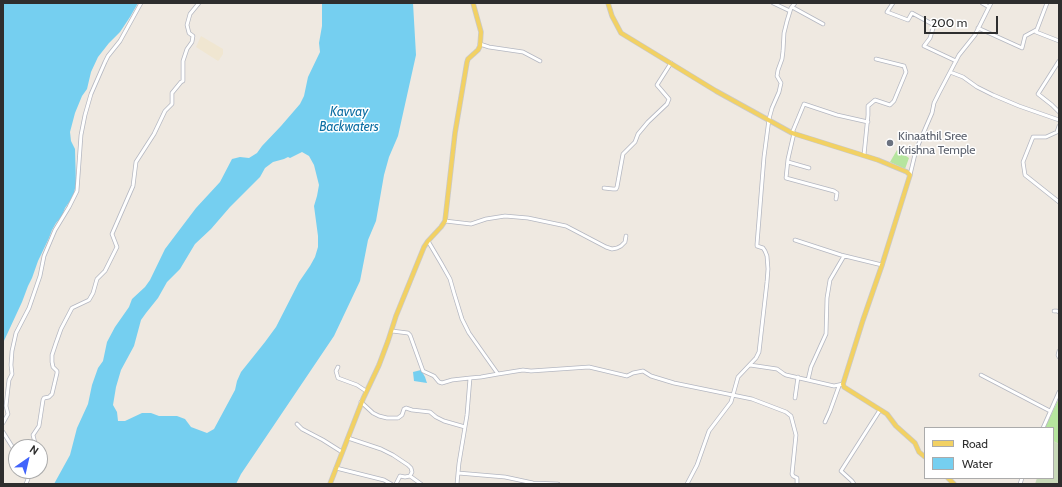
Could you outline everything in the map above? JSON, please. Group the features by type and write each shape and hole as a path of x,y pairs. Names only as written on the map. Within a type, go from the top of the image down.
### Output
{"main road":[{"path":"330,484 361,402 379,365 404,295 424,247 445,221 455,133 467,62 468,59 478,50 480,44 480,32 473,3"},
{"path":"608,3 612,16 621,33 716,91 793,133 878,160 907,172 910,175 882,265 841,385 887,414 896,426 915,443 919,452 924,456"}],"street":[{"path":"3,423 8,414 6,406 8,383 12,374 12,351 16,333 29,308 40,276 44,256 76,191 81,135 91,94 105,62 120,41 141,3"},
{"path":"34,439 33,435 39,426 43,400 52,394 58,373 53,367 52,354 61,329 72,308 88,300 93,293 97,279 105,271 117,247 112,234 133,186 136,162 154,134 166,111 172,104 172,92 183,81 183,61 187,49 192,42 193,36 189,33 188,25 190,14 198,3"},
{"path":"773,3 791,9 823,24"},
{"path":"687,484 697,465 710,432 731,402 738,377 756,358 759,352 768,269 767,256 763,248 757,246 764,157 769,119 781,83 777,76 782,59 784,33 791,9 795,3"},
{"path":"893,3 887,12 908,20 912,13 934,25 930,38 924,46 956,61"},
{"path":"982,3 989,7"},
{"path":"910,175 916,150 932,114 934,103 959,55 972,40 991,3"},
{"path":"978,28 1022,48 1025,36 1036,30 1047,3"},
{"path":"1036,30 1036,32 1059,41"},
{"path":"480,44 489,47 516,50 540,61"},
{"path":"864,155 868,122 868,106 875,100 890,105 894,100 906,72 904,66 876,59"},
{"path":"1059,61 1038,94 1059,112"},
{"path":"604,188 613,189 617,187 623,154 635,142 638,134 648,122 668,104 669,99 657,85 671,63"},
{"path":"950,72 963,77 977,87 993,95 1059,120"},
{"path":"836,199 836,193 834,191 786,178 793,133 802,105 804,104 837,115 868,122"},
{"path":"1059,126 1057,132 1046,137 1033,136 1023,162 1025,175 1059,202"},
{"path":"788,162 809,168"},
{"path":"445,221 471,224 486,219 505,216 528,218 566,226 612,249 621,246 625,242 626,236"},
{"path":"795,240 844,256 882,265"},
{"path":"428,241 450,279 462,319 469,333 498,374"},
{"path":"808,380 811,367 826,334 827,298 830,280 844,256"},
{"path":"1054,311 1059,312"},
{"path":"392,331 408,333 410,335 423,371 434,376 439,382 442,383 452,380 523,370 530,371 589,368 627,376 643,371 651,376 674,383 752,399 786,412 791,416 796,435 792,474 797,478 797,484"},
{"path":"1059,351 1059,357"},
{"path":"750,365 777,369 784,374 834,386 841,385"},
{"path":"338,367 336,371 338,378 357,385 366,391"},
{"path":"981,375 1050,411"},
{"path":"795,398 798,377"},
{"path":"457,484 467,415 470,378"},
{"path":"825,422 841,385"},
{"path":"1043,427 1059,392"},
{"path":"361,402 373,413 387,418 398,418 402,415 404,409 406,408 430,412 444,421 465,427"},
{"path":"854,484 840,471 880,410"},
{"path":"297,424 302,429 342,452"},
{"path":"348,438 375,447 397,458 411,468 412,472 410,476"},
{"path":"336,468 384,480 391,484"},
{"path":"458,473 505,477 529,483 558,484"},
{"path":"396,484 400,476 410,476 421,484"}],"shaded area":[{"path":"201,36 223,49 223,54 218,61 196,47"}],"green space":[{"path":"897,150 909,158 905,169 890,162"},
{"path":"1059,398 1059,444 1054,442 1054,427 1045,427"},
{"path":"1054,442 1059,444 1059,484 1035,484 1037,479 1054,479"}],"water":[{"path":"3,3 138,3 120,32 98,57 91,72 87,89 82,96 75,113 70,132 71,141 75,149 76,184 74,193 62,216 52,230 3,343"},
{"name":"Kavvay Backwaters","path":"322,3 413,3 416,55 398,136 389,157 384,175 376,221 368,240 360,281 334,336 241,474 236,484 54,484 70,455 77,428 88,404 92,385 98,368 103,361 107,342 115,327 129,307 132,299 150,280 165,249 196,208 220,182 232,159 240,157 249,158 257,153 300,104 304,96 308,77 320,52 319,43 322,26","holes":["302,152 309,156 314,165 319,185 314,206 318,236 318,247 315,257 299,282 276,327 241,372 235,390 214,429 207,433 191,427 185,419 177,416 159,416 151,413 142,413 125,421 118,421 117,412 113,405 121,370 134,346 141,320 158,298 167,282 180,269 195,244 260,177 265,168 273,162 288,157 290,158"]},
{"path":"421,370 427,383 414,381 413,372"}],"place":[{"name":"Kinaathil Sree Krishna Temple","path":"890,143"}]}
